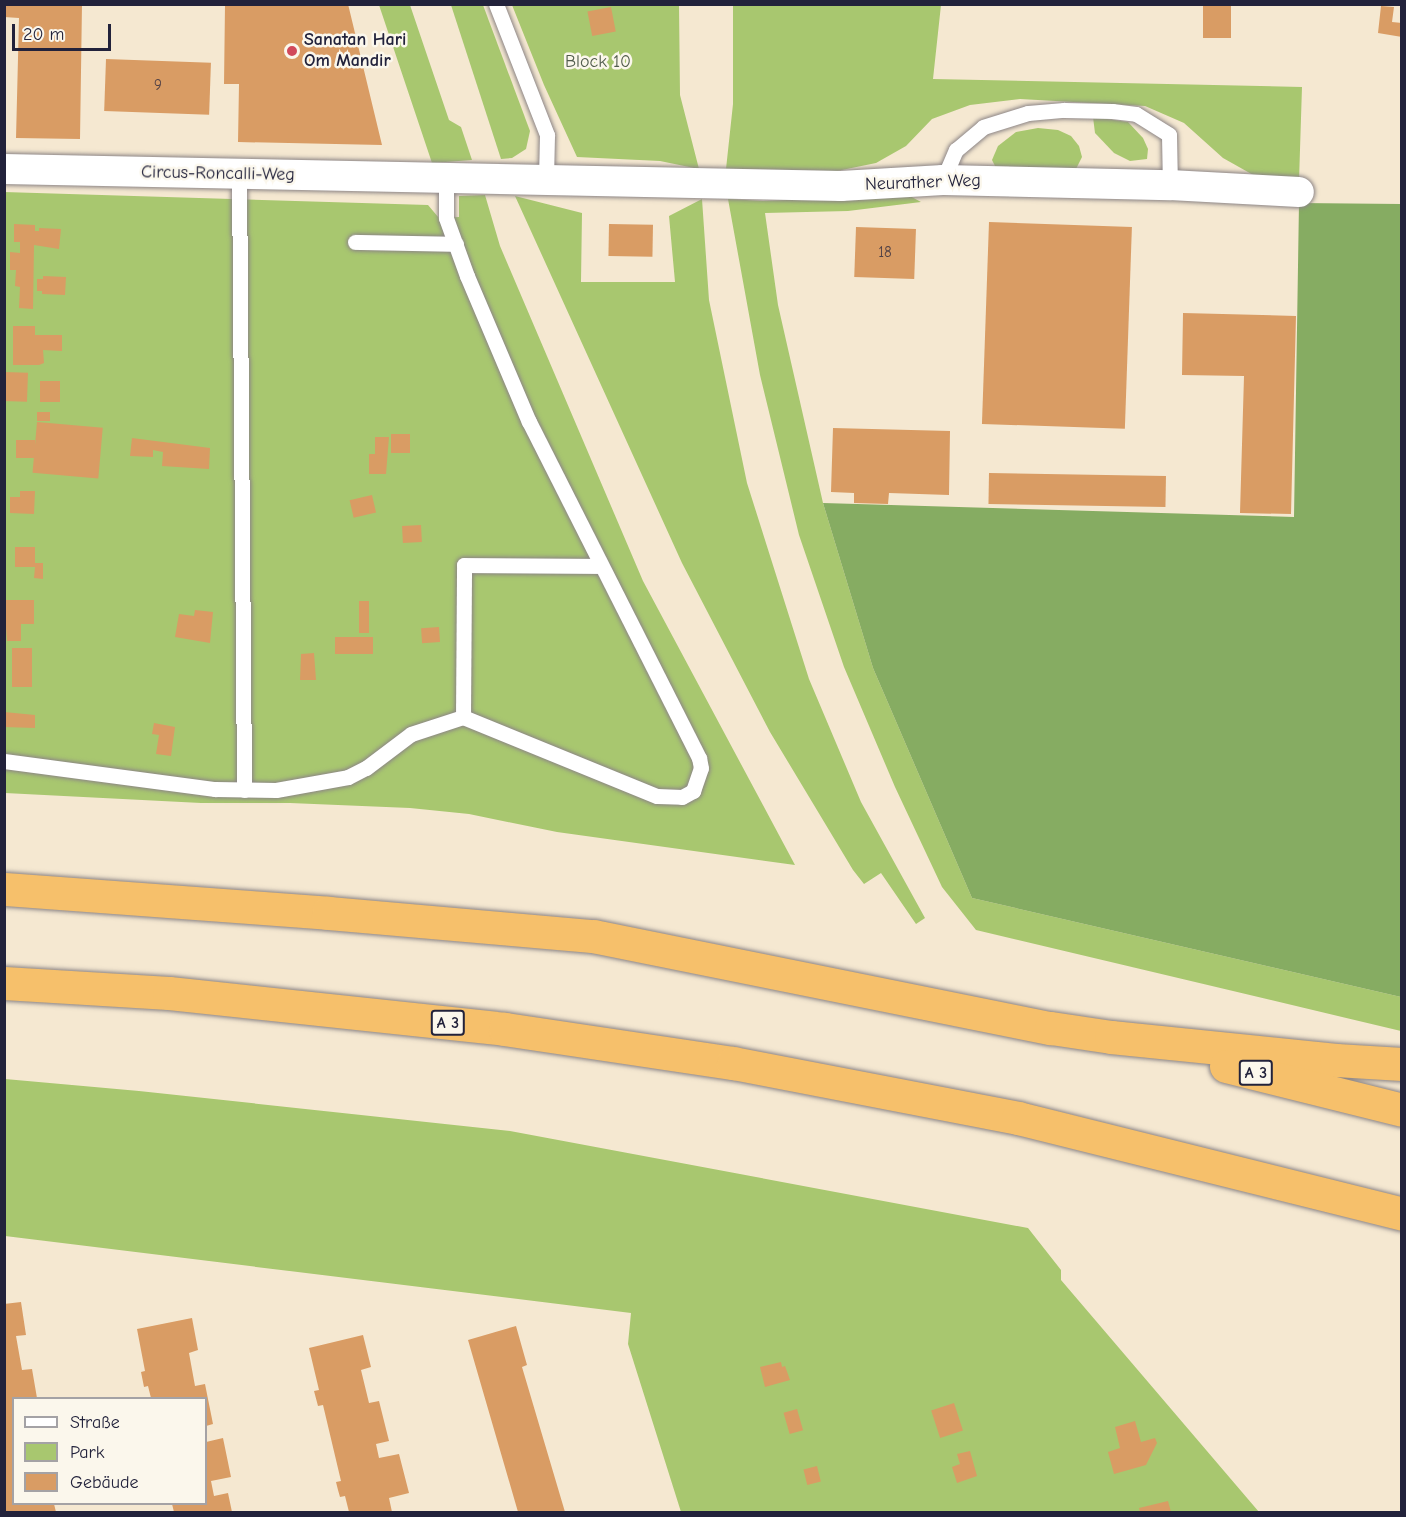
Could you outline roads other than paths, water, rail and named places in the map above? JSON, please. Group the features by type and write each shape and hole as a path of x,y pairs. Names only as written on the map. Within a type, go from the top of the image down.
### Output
{"highway":[{"name":"A 3","path":"4,889 328,913 593,936 1051,1028 1111,1037 1401,1110"},
{"name":"A 3","path":"4,982 169,993 505,1029 733,1063 1018,1118 1401,1214"},
{"path":"1111,1037 1336,1060 1401,1064"}],"street":[{"name":"Circus-Roncalli-Weg","path":"4,169 439,178"},
{"name":"Neurather Weg","path":"439,178 841,186 943,180 1170,185 1299,192"}],"lane":[{"path":"496,4 547,135 546,180"},
{"path":"943,180 956,150 983,127 1028,113 1064,110 1112,111 1136,114 1169,135 1170,185"},
{"path":"239,174 244,790"},
{"path":"4,761 244,790 276,790 348,777 366,768 411,734 463,717 657,796 682,797 693,791 701,768 699,758 528,422 446,218 439,178"},
{"path":"355,242 456,244"},
{"path":"463,717 464,565 601,567"}],"place":[{"name":"Sanatan Hari Om Mandir","path":"292,51"}],"park label":[{"name":"Block 10","path":"598,62"}]}
